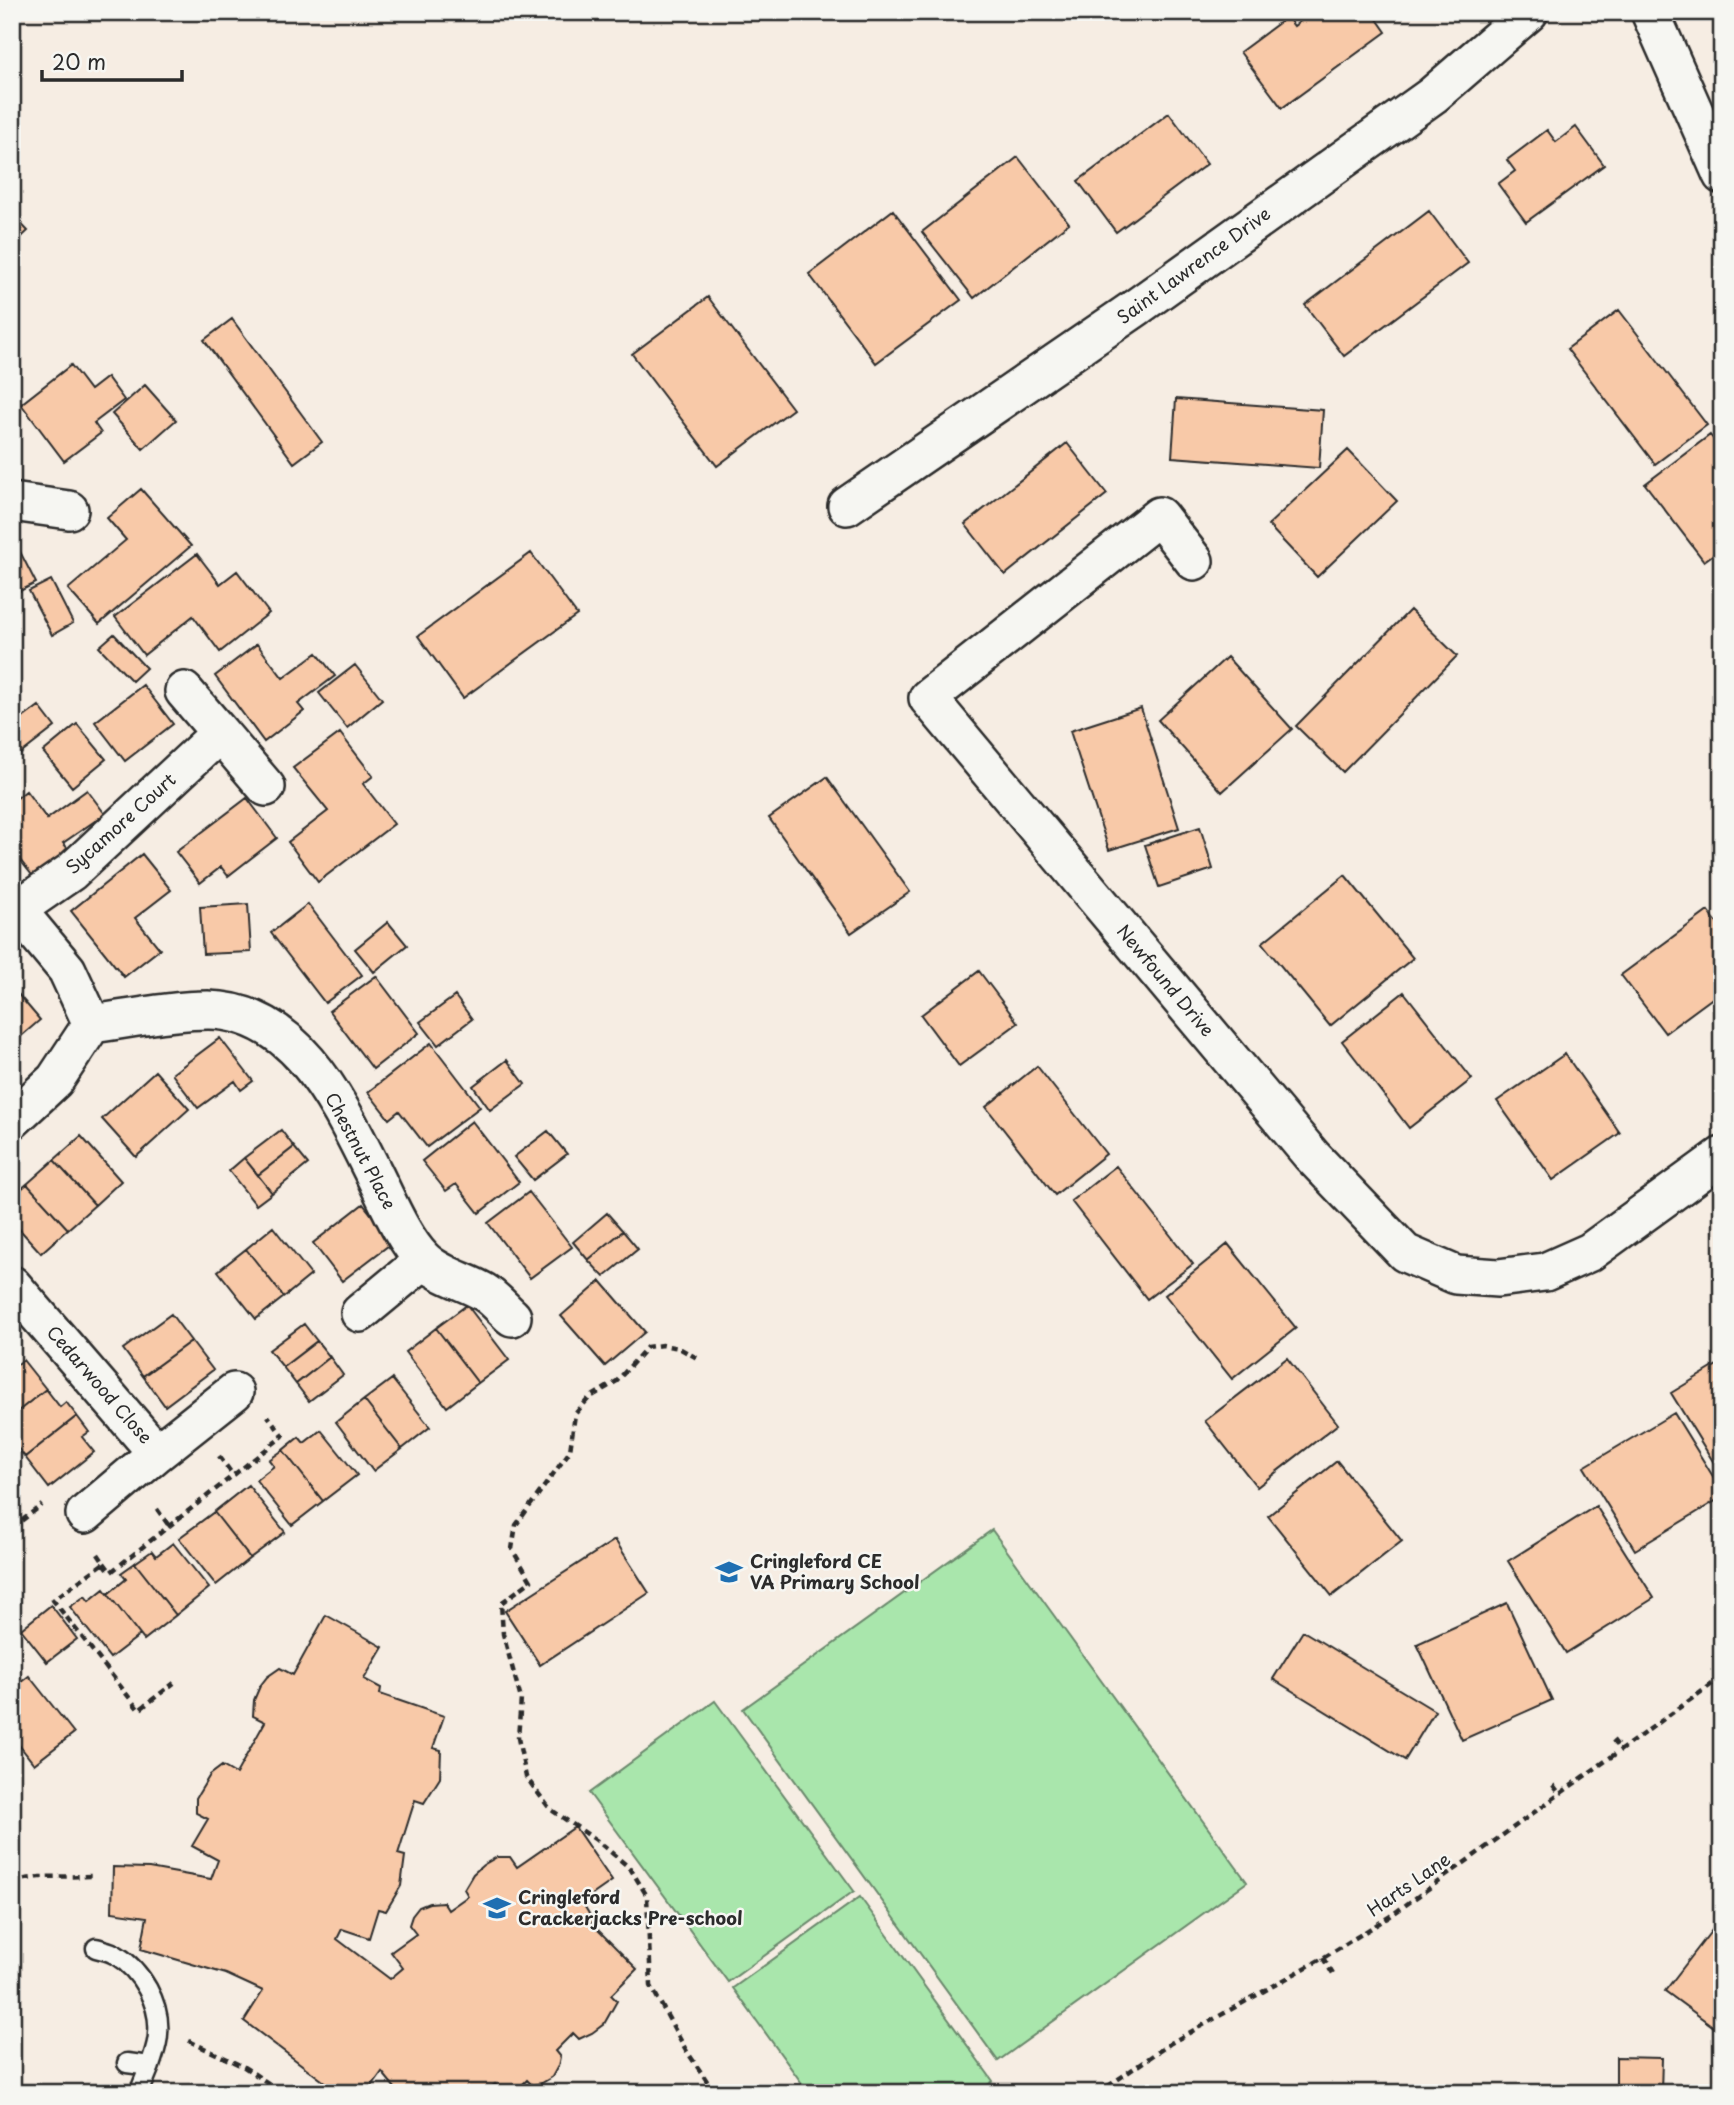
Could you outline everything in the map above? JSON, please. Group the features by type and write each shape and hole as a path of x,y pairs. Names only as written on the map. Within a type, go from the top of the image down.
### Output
{"street":[{"name":"Saint Lawrence Drive","path":"847,506 1138,307 1421,103 1529,12"},
{"path":"1650,12 1722,175"},
{"path":"12,502 69,510"},
{"name":"Newfound Drive","path":"1194,561 1159,516 928,698 1312,1156 1405,1253 1457,1275 1498,1278 1545,1272 1590,1252 1722,1156"},
{"path":"184,691 267,787"},
{"name":"Sycamore Court","path":"14,907 71,872 220,733"},
{"path":"12,1120 55,1080 92,1024 67,970 14,907"},
{"name":"Chestnut Place","path":"92,1024 209,1010 242,1016 276,1032 306,1058 342,1111 401,1226 424,1260 486,1293 512,1317"},
{"path":"360,1313 424,1260"},
{"name":"Cedarwood Close","path":"12,1285 158,1453"},
{"name":"Cedarwood Close","path":"85,1514 234,1392"}],"lane":[{"path":"96,1948 114,1953 131,1965 147,1987 155,2010 158,2033 150,2066 139,2093"},
{"path":"127,2063 150,2066"}],"path":[{"path":"697,1358 671,1346 647,1347 617,1381 589,1398 575,1414 570,1451 516,1525 512,1549 531,1581 500,1603 503,1634 521,1699 518,1738 526,1777 550,1809 596,1840 630,1868 647,1896 651,1986 686,2050 718,2093"},
{"path":"85,1514 87,1538 111,1572 283,1436 258,1402 234,1392"},
{"path":"104,1563 53,1600 139,1710 174,1683"},
{"name":"Harts Lane","path":"1098,2093 1171,2043 1323,1958 1390,1917 1721,1679"},
{"path":"1613,1740 1621,1750"},
{"path":"1553,1785 1560,1794"},
{"path":"12,1881 40,1877 91,1876"},
{"path":"1323,1958 1334,1976"},
{"path":"158,2033 207,2048 244,2067 283,2093"}],"green space":[{"path":"992,1530 1247,1882 998,2061 743,1709"},
{"path":"715,1701 854,1891 728,1982 589,1793"},
{"path":"860,1897 993,2081 977,2093 809,2093 733,1988"}],"building":[{"path":"1312,12 1372,12 1386,32 1282,108 1240,52 1287,17 1294,26"},
{"path":"1169,113 1207,164 1116,232 1078,181"},
{"path":"1576,127 1604,165 1526,222 1498,184 1515,171 1507,160 1547,130 1556,142"},
{"path":"1018,157 1069,223 974,298 922,232"},
{"path":"893,210 961,300 876,363 809,274"},
{"path":"1429,211 1468,263 1344,356 1305,305"},
{"path":"12,214 28,231 12,246"},
{"path":"708,297 793,409 717,466 632,354"},
{"path":"1619,310 1707,425 1655,464 1567,349"},
{"path":"232,319 322,442 294,463 204,340"},
{"path":"71,365 90,390 107,377 124,400 94,423 101,433 64,461 21,404"},
{"path":"145,385 176,420 143,449 112,414"},
{"path":"1176,399 1323,410 1319,468 1172,457"},
{"path":"1710,435 1722,450 1722,548 1704,561 1645,484"},
{"path":"1067,443 1107,494 1005,575 965,524"},
{"path":"1348,450 1397,501 1317,577 1268,525"},
{"path":"141,489 191,546 99,624 68,589 126,540 107,518"},
{"path":"12,536 36,583 12,595"},
{"path":"531,553 577,615 463,698 418,636"},
{"path":"197,554 220,584 237,571 269,613 220,652 193,616 144,655 115,617"},
{"path":"51,580 73,623 52,635 29,591"},
{"path":"1410,610 1457,656 1343,772 1296,726"},
{"path":"114,634 146,668 132,681 99,647"},
{"path":"257,644 283,678 317,653 335,676 298,704 304,711 264,742 215,676"},
{"path":"1227,657 1292,729 1222,792 1158,720"},
{"path":"355,665 382,699 347,728 319,693"},
{"path":"143,685 173,724 125,761 95,722"},
{"path":"39,706 55,727 19,755 12,746 12,726"},
{"path":"1141,708 1179,828 1109,850 1070,731"},
{"path":"77,724 106,759 72,787 43,752"},
{"path":"340,733 373,776 363,784 394,824 318,882 288,842 328,811 293,768"},
{"path":"827,777 910,892 851,933 769,818"},
{"path":"87,790 105,814 63,843 70,851 36,880 12,850 12,802 26,791 47,819"},
{"path":"247,798 277,838 228,876 221,867 200,883 176,852"},
{"path":"1200,827 1213,869 1159,887 1145,845"},
{"path":"1722,837 1722,856 1713,843"},
{"path":"142,854 171,890 135,918 160,949 124,977 71,911"},
{"path":"1345,875 1413,958 1330,1026 1262,943"},
{"path":"248,904 251,952 203,954 200,907"},
{"path":"308,904 362,975 325,1003 271,933"},
{"path":"1708,911 1722,929 1722,991 1665,1033 1621,975"},
{"path":"388,922 407,945 374,972 355,949"},
{"path":"979,971 1018,1023 959,1066 921,1015"},
{"path":"376,976 419,1033 373,1069 329,1011"},
{"path":"12,987 40,1020 12,1044"},
{"path":"1404,992 1472,1079 1409,1128 1342,1041"},
{"path":"455,996 472,1019 438,1045 420,1022"},
{"path":"220,1038 253,1081 241,1090 235,1081 198,1108 172,1074"},
{"path":"431,1043 480,1107 427,1147 399,1111 389,1119 368,1092"},
{"path":"1565,1054 1620,1133 1553,1180 1497,1101"},
{"path":"507,1060 525,1084 490,1110 473,1086"},
{"path":"1037,1066 1106,1154 1055,1195 986,1107"},
{"path":"155,1071 189,1109 136,1157 102,1119"},
{"path":"472,1121 519,1182 479,1213 456,1184 446,1191 422,1161"},
{"path":"281,1130 294,1147 258,1175 244,1158"},
{"path":"548,1131 567,1154 533,1180 514,1157"},
{"path":"81,1136 121,1181 95,1205 54,1160"},
{"path":"294,1147 308,1164 272,1193 258,1175"},
{"path":"244,1158 272,1193 256,1205 229,1171"},
{"path":"54,1160 95,1205 68,1229 27,1184"},
{"path":"1116,1166 1193,1264 1147,1299 1071,1201"},
{"path":"27,1184 68,1229 41,1253 12,1221 12,1197"},
{"path":"529,1192 572,1247 530,1278 488,1223"},
{"path":"363,1204 393,1242 342,1281 313,1243"},
{"path":"607,1213 623,1231 588,1260 573,1242"},
{"path":"273,1227 311,1275 284,1297 246,1249"},
{"path":"623,1231 638,1249 604,1277 588,1260"},
{"path":"1228,1244 1296,1328 1232,1379 1165,1295"},
{"path":"246,1249 284,1297 256,1319 218,1271"},
{"path":"601,1281 645,1332 605,1366 561,1316"},
{"path":"467,1305 509,1360 478,1383 436,1328"},
{"path":"171,1314 191,1341 143,1376 123,1349"},
{"path":"304,1324 317,1341 283,1367 269,1350"},
{"path":"436,1328 478,1383 447,1407 405,1352"},
{"path":"191,1341 213,1370 165,1406 143,1376"},
{"path":"317,1341 330,1357 296,1384 283,1367"},
{"path":"330,1357 343,1375 309,1401 296,1384"},
{"path":"1287,1358 1338,1424 1257,1487 1205,1421"},
{"path":"23,1360 46,1389 12,1416 12,1369"},
{"path":"1722,1362 1722,1470 1719,1471 1671,1393"},
{"path":"392,1379 430,1427 402,1449 364,1400"},
{"path":"46,1389 60,1407 66,1402 77,1416 25,1457 12,1441 12,1416"},
{"path":"364,1400 402,1449 373,1471 336,1422"},
{"path":"1674,1413 1722,1491 1722,1497 1635,1550 1584,1467"},
{"path":"77,1416 89,1432 82,1437 94,1452 49,1488 25,1457"},
{"path":"321,1430 357,1475 323,1501 283,1450 299,1437 304,1443"},
{"path":"283,1450 323,1501 292,1525 256,1480 274,1466 269,1460"},
{"path":"1337,1461 1402,1541 1332,1596 1268,1516"},
{"path":"248,1485 285,1532 250,1558 214,1512"},
{"path":"1596,1506 1654,1598 1566,1653 1508,1561"},
{"path":"214,1512 250,1558 216,1585 179,1538"},
{"path":"615,1540 649,1593 540,1665 505,1611"},
{"path":"173,1543 209,1588 176,1615 135,1563 152,1551 156,1556"},
{"path":"135,1563 176,1615 144,1640 108,1594 126,1579 121,1573"},
{"path":"104,1589 140,1635 110,1658 70,1607 85,1596 89,1601"},
{"path":"1507,1603 1552,1700 1462,1740 1417,1644"},
{"path":"51,1605 77,1639 47,1662 21,1629"},
{"path":"326,1615 383,1647 364,1679 381,1688 380,1694 444,1716 433,1748 441,1750 440,1778 424,1803 415,1800 398,1854 405,1856 401,1886 386,1911 378,1909 369,1938 342,1929 337,1939 390,1979 403,1968 391,1952 416,1934 409,1925 419,1907 443,1902 448,1910 468,1896 464,1889 473,1874 483,1865 497,1857 510,1857 517,1867 575,1827 612,1881 582,1902 594,1922 591,1923 637,1969 611,1995 617,2001 604,2024 579,2039 573,2033 555,2051 560,2057 558,2066 552,2077 542,2083 532,2085 527,2080 514,2093 504,2093 495,2084 485,2091 486,2093 399,2093 382,2072 367,2093 339,2093 244,2021 263,1991 226,1974 141,1949 147,1917 112,1912 113,1867 149,1868 211,1879 218,1860 192,1846 208,1819 196,1813 196,1798 210,1775 222,1766 236,1774 265,1722 253,1716 254,1700 260,1686 280,1668 293,1675"},
{"path":"1303,1631 1435,1711 1405,1760 1273,1679"},
{"path":"29,1676 74,1733 34,1764 12,1736 12,1689"},
{"path":"1719,1921 1722,1923 1722,2033 1665,1991"},
{"path":"1616,2057 1662,2058 1661,2093 1616,2093"},
{"path":"669,2085 671,2093 633,2093"}],"place":[{"name":"Cringleford CE VA Primary School","path":"729,1572"},
{"name":"Cringleford Crackerjacks Pre-school","path":"497,1908"}]}
